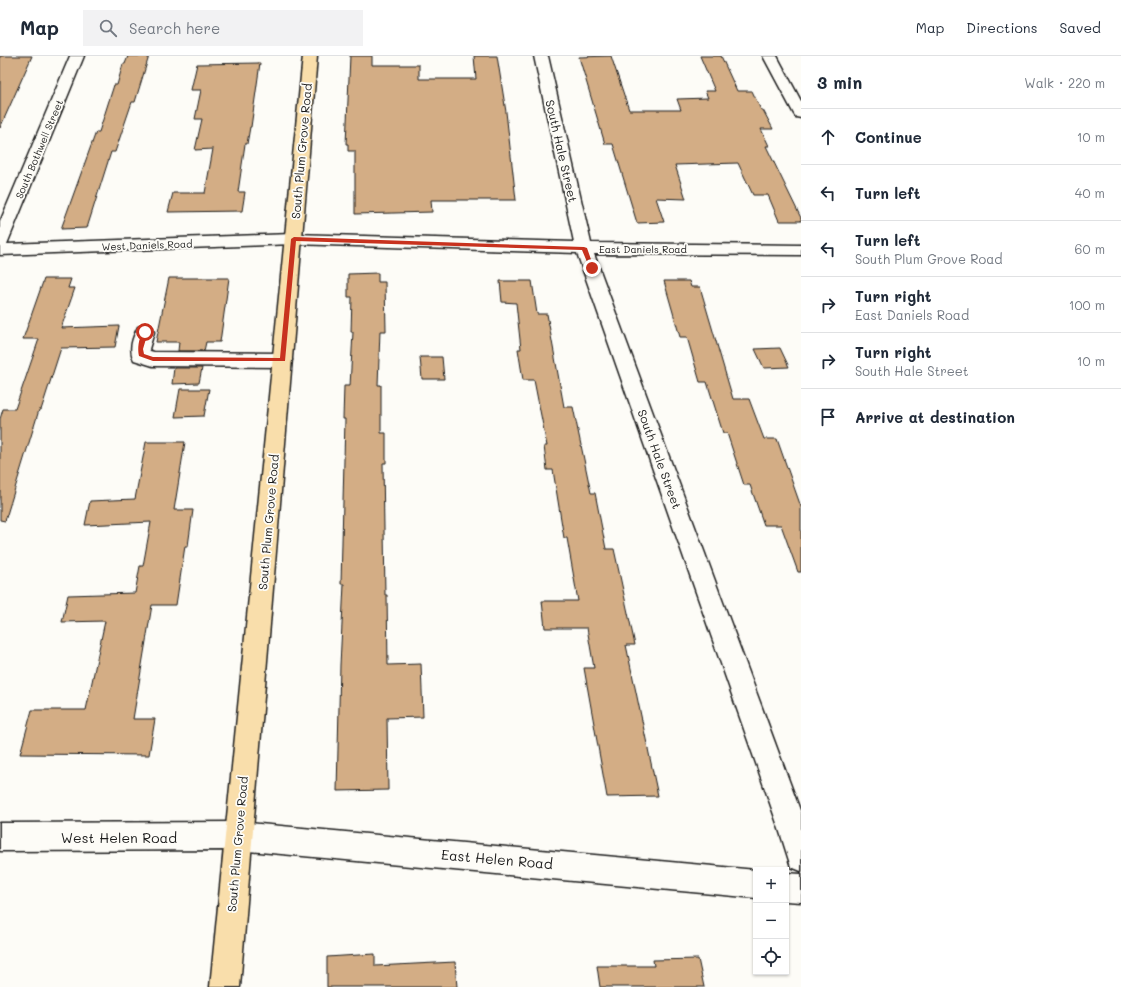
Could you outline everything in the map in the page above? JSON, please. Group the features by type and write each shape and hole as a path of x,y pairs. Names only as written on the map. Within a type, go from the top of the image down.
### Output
{"main road":[{"name":"South Plum Grove Road","path":"225,987 310,56"}],"street":[{"name":"South Bothwell Street","path":"0,242 77,56"},
{"name":"South Hale Street","path":"541,56 584,248 793,829 801,857"},
{"path":"770,56 801,114"},
{"name":"East Daniels Road","path":"294,239 584,248 801,250"},
{"name":"West Daniels Road","path":"0,250 294,239"},
{"path":"145,332 140,349 141,355 153,359 283,360"},
{"name":"West Helen Road","path":"0,837 238,836"},
{"name":"East Helen Road","path":"238,836 753,884"},
{"path":"789,887 801,888"}],"building":[{"path":"0,56 32,56 0,128"},
{"path":"128,56 149,56 135,102 132,102 115,152 111,152 87,228 61,229 96,132 99,132 114,85 117,85 123,64 125,64"},
{"path":"350,56 372,56 372,65 419,65 419,79 476,79 474,56 497,56 506,112 516,200 431,200 432,212 355,214 355,151 348,151 348,144 346,144"},
{"path":"611,56 629,110 681,110 677,99 708,98 705,91 715,91 700,56 721,56 737,91 752,91 761,110 763,110 773,129 761,129 769,146 766,146 801,218 801,221 779,221 768,195 753,195 738,163 675,165 686,199 656,198 664,222 637,223 613,144 605,144 579,57"},
{"path":"260,63 251,127 247,144 245,144 238,192 245,192 242,211 168,212 173,193 205,193 213,149 195,150 202,119 195,119 201,90 191,90 197,64"},
{"path":"378,273 378,282 385,282 386,331 380,331 378,385 381,385 381,433 386,433 386,463 383,463 385,595 387,595 388,665 421,664 423,717 387,718 388,790 337,791 340,665 344,584 341,584 345,419 343,419 344,386 350,386 353,332 351,332 352,297 348,297 348,274"},
{"path":"169,278 229,278 220,342 206,342 204,351 178,351 179,342 156,342"},
{"path":"44,279 71,279 68,288 75,288 61,328 119,326 115,347 61,348 41,410 39,410 5,521 0,520 0,419 3,409 15,409 39,339 23,339"},
{"path":"500,281 532,281 537,314 547,314 564,407 573,407 591,493 595,493 606,549 614,549 635,645 626,645 658,796 607,797 584,668 594,668 587,628 545,628 542,601 578,601 567,538 564,538 553,470 547,470 544,446 547,446 534,380 523,380 518,349 521,349 516,303 502,302"},
{"path":"664,281 689,281 691,287 700,287 733,399 749,399 764,439 777,439 801,507 801,572 798,572 781,525 764,525 750,485 744,485 727,433 723,433 707,382 700,382 687,337 680,337"},
{"path":"780,348 789,367 764,368 755,349"},
{"path":"420,357 442,357 444,379 422,379"},
{"path":"174,368 202,368 199,383 172,384"},
{"path":"180,389 209,389 204,416 175,417"},
{"path":"146,442 185,442 174,510 193,510 188,546 185,546 176,605 152,605 133,719 155,719 149,755 20,754 32,710 86,710 105,621 62,622 68,595 135,593 140,566 143,566 151,522 85,525 90,501 135,499"},
{"path":"375,954 375,966 455,962 457,987 327,987 327,957"},
{"path":"698,959 704,987 600,987 597,966 654,966 653,960"}],"route":[{"path":"145,332 140,349 141,355 153,359 283,360 294,239 584,248 592,268"}]}
